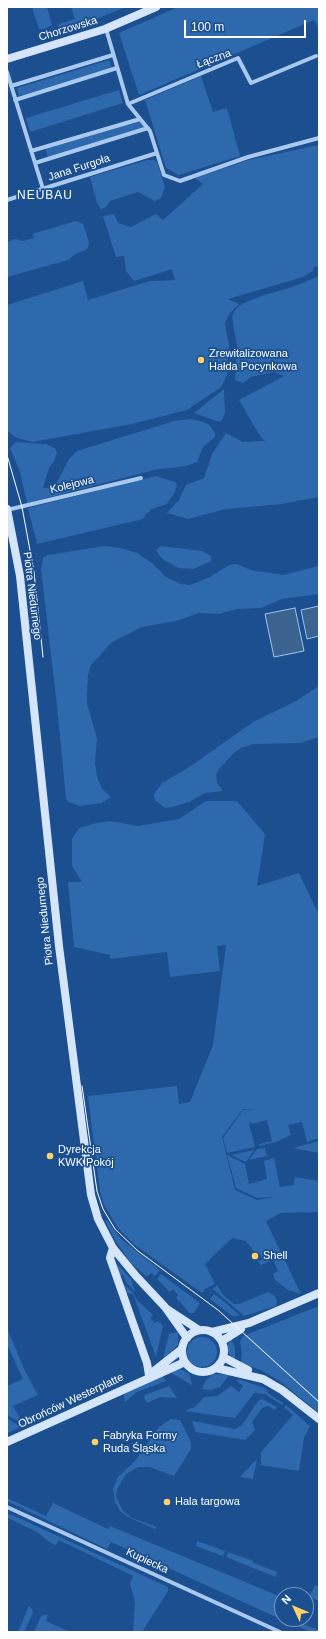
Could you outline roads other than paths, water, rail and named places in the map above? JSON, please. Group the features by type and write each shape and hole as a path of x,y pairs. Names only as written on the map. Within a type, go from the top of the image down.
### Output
{"street":[{"name":"Chorzowska","path":"7,59 106,29 156,7"},
{"path":"106,29 128,104 148,128 164,175 180,181 248,157 319,138"},
{"path":"11,86 113,55"},
{"name":"Łączna","path":"128,104 238,58 251,83 316,56"},
{"path":"15,100 117,68"},
{"path":"7,72 43,189"},
{"path":"31,151 140,119"},
{"path":"35,163 148,128"},
{"name":"Jana Furgoła","path":"7,200 157,152"},
{"name":"Kolejowa","path":"7,510 142,478"},
{"name":"Piotra Niedurnego","path":"7,510 20,576 59,946 87,1174 98,1219 113,1248 164,1307 187,1338"},
{"path":"113,1248 110,1258 147,1363 147,1378"},
{"path":"212,1332 222,1341 224,1347 223,1356 216,1368 210,1371 194,1371 185,1362 182,1349 187,1338 199,1330 212,1332 249,1323 319,1293"},
{"name":"Piotra Niedurnego","path":"164,1307 199,1330"},
{"path":"222,1341 249,1323"},
{"name":"Obrońców Westerplatte","path":"147,1378 182,1349"},
{"path":"223,1356 282,1390 319,1419"},
{"name":"Obrońców Westerplatte","path":"7,1442 185,1362"},
{"path":"216,1368 256,1375"},
{"name":"Kupiecka","path":"7,1507 280,1632"}],"tram line":[{"path":"7,455 22,507 34,572 43,657"},
{"path":"82,1086 97,1191 103,1209 115,1229 138,1251 218,1310 319,1402"}],"place":[{"name":"Zrewitalizowana Hałda Pocynkowa","path":"201,360"},
{"name":"Dyrekcja KWK Pokój","path":"50,1156"},
{"name":"Shell","path":"255,1256"},
{"name":"Fabryka Formy Ruda Śląska","path":"95,1442"},
{"name":"Hala targowa","path":"167,1502"}],"district":[{"name":"NEUBAU","path":"45,196"}]}
